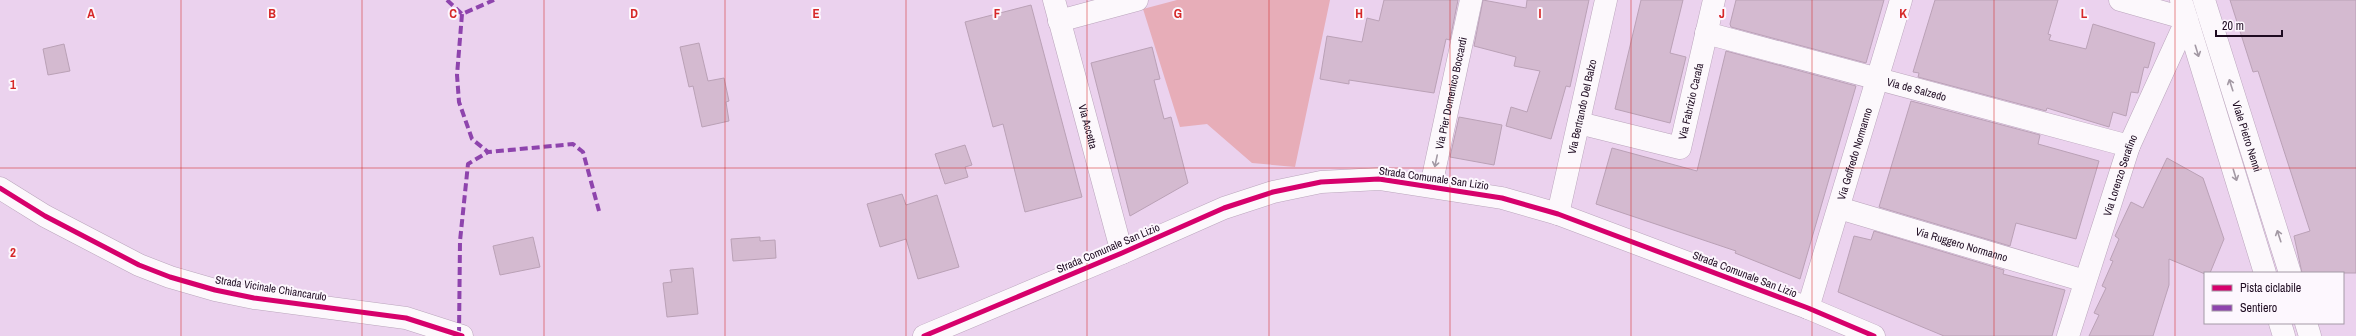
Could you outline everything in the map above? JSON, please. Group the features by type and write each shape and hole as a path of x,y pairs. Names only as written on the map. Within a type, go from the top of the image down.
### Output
{"street":[{"name":"Via Accetta","path":"1054,0 1122,253"},
{"path":"1059,21 1137,0"},
{"name":"Via Pier Domenico Boccardi","path":"1431,186 1471,0"},
{"name":"Via Bertrando Del Balzo","path":"1558,214 1606,0"},
{"name":"Via Fabrizio Carafa","path":"1579,123 1680,148 1714,0"},
{"name":"Via Goffredo Normanno","path":"1808,308 1901,0"},
{"path":"2120,0 2184,10"},
{"name":"Viale Pietro Nenni","path":"2204,0 2290,272"},
{"name":"Via Lorenzo Serafino","path":"2068,336 2128,146 2184,10"},
{"name":"Viale Pietro Nenni","path":"2184,10 2265,272"},
{"name":"Via de Salzedo","path":"1706,33 2128,146"},
{"name":"Strada Comunale San Lizio","path":"924,336 1122,253 1224,208 1273,192 1321,182 1379,179 1502,198 1558,214 1808,308 1874,336"},
{"name":"Strada Vicinale Chiancarulo","path":"0,188 45,216 139,266 170,277 215,290 254,298 406,318 462,336"},
{"name":"Via Ruggero Normanno","path":"1839,208 2085,281"},
{"path":"2280,324 2284,336"},
{"path":"2306,324 2310,336"}],"shaded area":[{"path":"1177,0 1330,0 1295,167 1252,163 1207,124 1180,127 1143,9"}],"building":[{"path":"1384,0 1458,0 1450,40 1446,39 1434,93 1349,80 1349,84 1320,79 1327,36 1362,42 1367,18 1379,21"},
{"path":"1483,0 1526,8 1527,0 1589,0 1570,87 1566,86 1551,139 1506,126 1511,107 1527,112 1540,71 1514,66 1516,57 1474,46"},
{"path":"1641,0 1683,0 1670,53 1686,57 1670,123 1615,109"},
{"path":"1736,0 1884,0 1866,63 1731,27 1730,24"},
{"path":"1935,0 2058,0 2048,34 2051,35 2049,40 2086,49 2093,24 2155,43 2148,68 2144,67 2138,93 2131,92 2126,116 2113,112 2109,127 2047,108 2046,111 1918,77 1919,73 1913,72"},
{"path":"2230,0 2356,0 2356,273 2302,272 2294,236 2310,231 2258,71 2253,72"},
{"path":"1031,5 1082,197 1025,212 1003,124 993,127 965,22"},
{"path":"699,43 708,81 724,78 729,101 726,102 729,121 702,127 693,86 689,87 680,47"},
{"path":"64,44 70,71 48,75 43,49"},
{"path":"1152,47 1160,79 1154,80 1164,119 1171,117 1188,183 1130,216 1091,63"},
{"path":"1726,51 1856,86 1800,279 1735,253 1736,251 1596,204 1612,148 1697,171"},
{"path":"1911,101 2040,135 2038,144 2099,161 2076,239 2016,223 2010,246 1879,207"},
{"path":"1459,117 1502,125 1494,165 1450,157"},
{"path":"965,145 972,165 965,167 968,177 945,184 935,154"},
{"path":"2167,158 2203,178 2224,239 2210,272 2204,272 2204,274 2169,259 2169,285 2153,336 2089,336 2099,315 2094,313 2106,288 2102,286 2113,261 2110,260 2119,239 2115,236 2131,202 2143,208"},
{"path":"902,194 906,205 937,195 959,267 918,279 906,239 880,247 867,204"},
{"path":"1874,231 2004,270 2003,274 2065,290 2052,336 1944,336 1838,292 1854,236 1871,240"},
{"path":"533,237 540,267 500,275 493,246"},
{"path":"760,237 760,241 775,240 776,258 733,261 731,239"},
{"path":"693,268 698,314 667,317 663,283 672,282 670,270"}],"marked path":[{"path":"447,0 462,14 494,0"},
{"path":"462,14 457,75 459,102 472,139 488,152 573,144 583,152 599,211"},
{"path":"459,335 460,241 468,164 488,152"}],"cycle path":[{"path":"924,336 1122,253 1224,208 1273,192 1321,182 1379,179 1502,198 1558,214 1808,308 1874,336"},
{"path":"0,188 45,216 139,265 170,277 215,290 254,298 406,318 462,336"}]}
